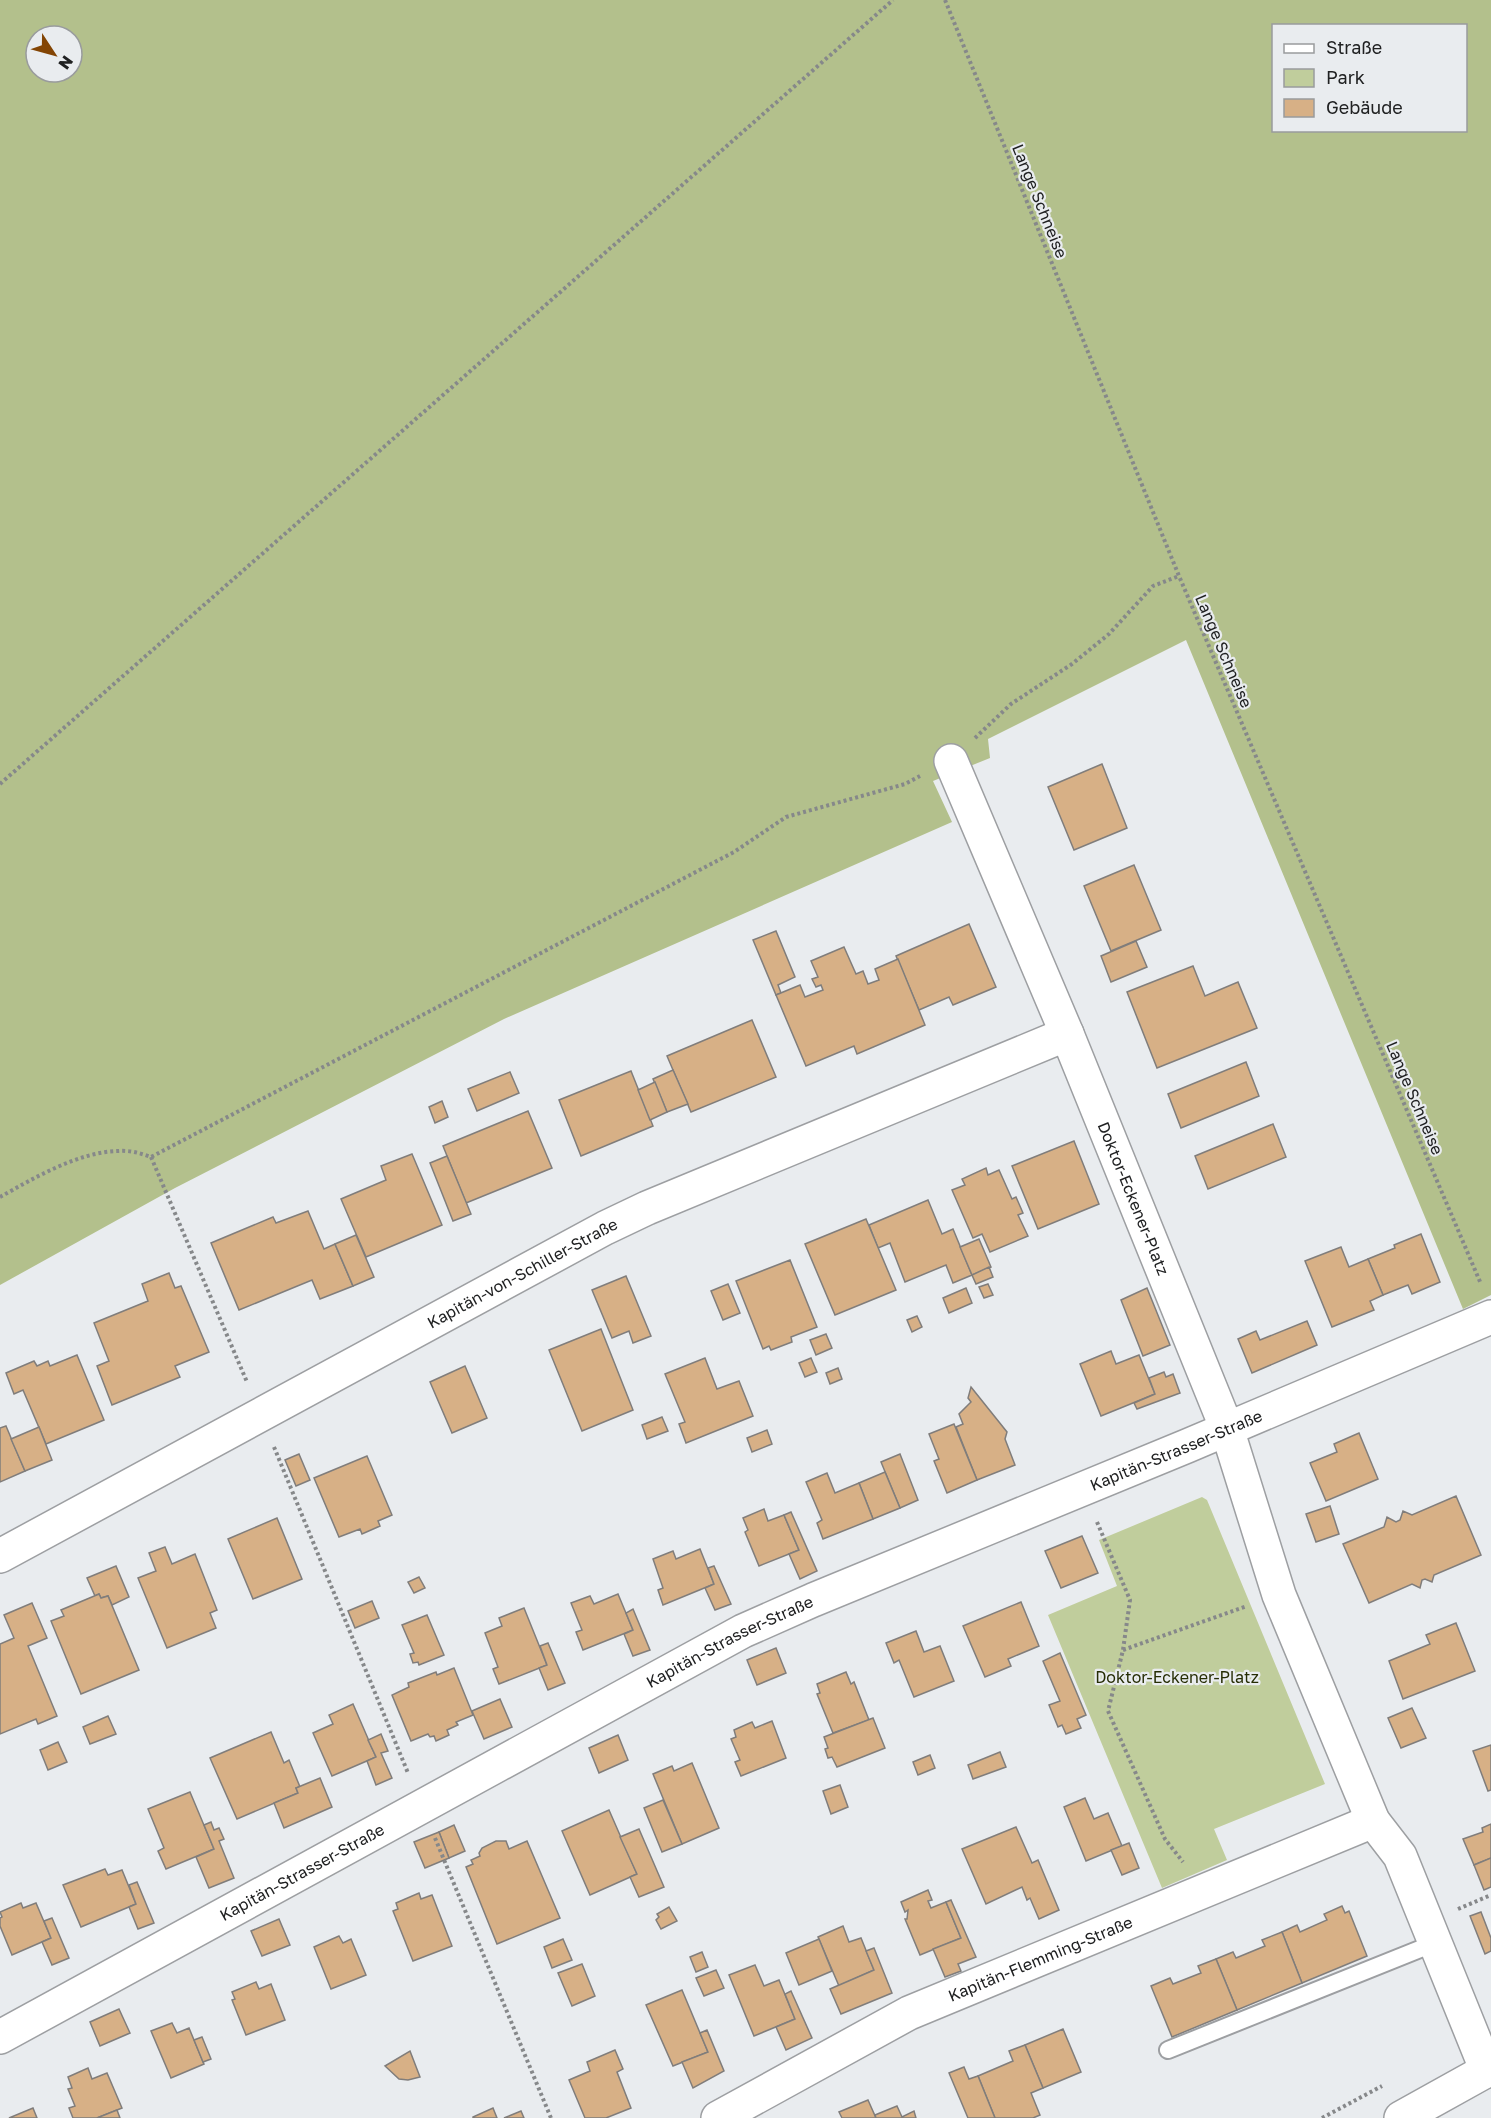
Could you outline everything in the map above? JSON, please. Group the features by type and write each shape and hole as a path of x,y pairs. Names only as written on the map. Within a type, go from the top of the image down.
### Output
{"street":[{"name":"Doktor-Eckener-Platz","path":"951,761 1067,1034 1227,1428 1279,1595 1373,1821 1400,1856 1489,2069"},
{"name":"Kapitän-von-Schiller-Straße","path":"0,1556 561,1251 648,1208 1067,1034"},
{"name":"Kapitän-Strasser-Straße","path":"0,2037 743,1631 1491,1317"},
{"name":"Kapitän-Flemming-Straße","path":"718,2118 909,2013 1373,1821"},
{"path":"1401,2118 1489,2069"}],"lane":[{"path":"1168,2050 1435,1943"}],"path":[{"path":"0,784 893,0"},
{"name":"Lange Schneise","path":"945,0 1179,576 1482,1285"},
{"path":"0,1197 60,1166 100,1153 119,1150 150,1157 734,852 786,818 905,784 951,761 1011,704 1072,664 1109,634 1153,586 1179,576"},
{"path":"150,1157 261,1415 551,2118"},
{"path":"1084,1488 1130,1600 1123,1650 1108,1711 1165,1839 1206,1890"},
{"path":"1123,1650 1279,1595"}],"green space":[{"path":"0,0 1491,0 1491,1295 1463,1309 1186,640 988,739 990,758 933,781 952,822 504,1019 175,1188 0,1285"},
{"name":"Doktor-Eckener-Platz","path":"1202,1497 1207,1500 1325,1784 1214,1829 1227,1860 1162,1888 1048,1615 1117,1586 1099,1540"}],"building":[{"path":"1102,764 1127,828 1074,850 1048,787"},
{"path":"1134,865 1161,930 1111,951 1084,886"},
{"path":"969,924 996,987 953,1005 949,997 919,1010 896,956"},
{"path":"776,931 795,977 778,985 781,993 776,995 753,940"},
{"path":"1136,941 1147,967 1111,982 1101,956"},
{"path":"844,947 856,974 863,971 868,984 879,980 875,969 898,959 925,1025 857,1054 854,1046 806,1066 776,995 800,985 805,997 823,990 821,985 816,987 812,979 818,977 811,961"},
{"path":"1193,966 1205,996 1238,982 1257,1028 1157,1068 1127,992"},
{"path":"752,1020 776,1077 691,1112 667,1056"},
{"path":"1246,1062 1259,1096 1181,1128 1168,1094"},
{"path":"673,1070 688,1104 667,1112 653,1079"},
{"path":"631,1071 653,1126 581,1156 559,1100"},
{"path":"510,1072 519,1093 477,1111 468,1089"},
{"path":"655,1082 667,1112 650,1120 638,1090"},
{"path":"442,1101 448,1117 435,1123 429,1107"},
{"path":"528,1111 552,1168 466,1203 443,1146"},
{"path":"1273,1124 1286,1157 1208,1189 1195,1156"},
{"path":"1074,1141 1099,1204 1038,1229 1012,1166"},
{"path":"412,1154 442,1225 366,1257 341,1199 386,1180 381,1166"},
{"path":"447,1156 471,1214 453,1221 430,1163"},
{"path":"986,1168 988,1175 999,1170 1012,1199 1016,1197 1023,1213 1018,1215 1028,1236 990,1252 982,1234 973,1238 952,1190 965,1185 962,1179"},
{"path":"928,1200 942,1234 953,1229 972,1275 953,1283 946,1265 905,1282 890,1243 878,1248 869,1225"},
{"path":"308,1211 324,1249 335,1244 353,1286 320,1299 312,1280 239,1310 211,1243 273,1217 276,1223"},
{"path":"866,1219 896,1290 835,1315 805,1244"},
{"path":"1421,1234 1440,1282 1412,1294 1408,1285 1383,1295 1368,1259"},
{"path":"356,1235 374,1277 353,1286 335,1244"},
{"path":"979,1239 991,1267 972,1275 960,1247"},
{"path":"1341,1247 1349,1267 1368,1259 1383,1295 1370,1301 1374,1310 1332,1327 1305,1261"},
{"path":"790,1260 817,1327 791,1337 792,1342 771,1350 769,1346 763,1349 736,1281"},
{"path":"989,1267 993,1277 976,1284 972,1275"},
{"path":"169,1273 175,1288 181,1286 209,1352 175,1366 180,1377 112,1405 97,1366 109,1361 94,1323 148,1301 142,1284"},
{"path":"626,1276 651,1336 633,1343 629,1331 612,1338 592,1290"},
{"path":"728,1284 740,1313 723,1320 711,1291"},
{"path":"988,1284 993,1295 984,1298 979,1287"},
{"path":"966,1288 972,1303 949,1313 943,1298"},
{"path":"1147,1288 1170,1345 1143,1356 1121,1300"},
{"path":"917,1316 922,1327 912,1332 907,1320"},
{"path":"1307,1321 1317,1345 1252,1373 1238,1339 1256,1331 1260,1340"},
{"path":"601,1329 633,1410 582,1431 549,1350"},
{"path":"826,1334 832,1348 816,1355 810,1340"},
{"path":"1111,1351 1116,1364 1139,1355 1155,1394 1101,1416 1080,1364"},
{"path":"77,1355 104,1420 46,1444 23,1390 14,1394 6,1373 34,1361 37,1366 48,1361 50,1366"},
{"path":"705,1358 717,1389 739,1381 753,1416 686,1443 679,1424 685,1422 665,1374"},
{"path":"811,1358 817,1372 805,1377 799,1363"},
{"path":"465,1366 487,1418 452,1433 430,1382"},
{"path":"838,1368 842,1379 830,1384 826,1373"},
{"path":"1164,1372 1166,1377 1173,1374 1180,1393 1137,1409 1134,1403 1155,1394 1149,1378"},
{"path":"971,1387 1007,1432 1005,1439 1015,1465 977,1480 956,1427 963,1424 959,1414 971,1402 968,1398"},
{"path":"662,1417 668,1431 647,1439 642,1425"},
{"path":"954,1424 977,1480 947,1493 934,1461 939,1459 929,1434"},
{"path":"6,1426 25,1471 0,1482 0,1428"},
{"path":"39,1427 52,1460 25,1471 11,1439"},
{"path":"767,1430 772,1444 752,1452 747,1438"},
{"path":"1359,1433 1378,1479 1326,1501 1310,1463 1337,1452 1334,1444"},
{"path":"299,1454 310,1480 296,1486 285,1460"},
{"path":"900,1454 918,1500 900,1508 881,1462"},
{"path":"367,1456 392,1515 378,1521 380,1526 362,1534 360,1529 339,1537 314,1478"},
{"path":"885,1472 900,1508 873,1519 859,1483"},
{"path":"827,1473 835,1493 859,1483 873,1519 823,1539 817,1523 822,1520 806,1482"},
{"path":"1456,1496 1481,1555 1434,1575 1432,1582 1422,1580 1420,1588 1412,1584 1369,1603 1343,1544 1384,1527 1387,1517 1396,1522 1400,1520 1403,1511 1412,1515"},
{"path":"1330,1506 1339,1534 1316,1542 1306,1514"},
{"path":"764,1509 768,1521 784,1515 799,1550 759,1566 745,1532 748,1530 743,1518"},
{"path":"791,1512 817,1571 800,1579 789,1554 799,1550 784,1515"},
{"path":"277,1518 302,1579 253,1599 228,1539"},
{"path":"1082,1536 1098,1573 1061,1588 1045,1551"},
{"path":"165,1547 172,1564 195,1554 217,1610 210,1613 216,1628 167,1648 138,1578 156,1571 149,1553"},
{"path":"700,1549 714,1584 663,1605 658,1590 663,1588 653,1559 673,1551 676,1559"},
{"path":"116,1566 129,1597 112,1605 108,1596 101,1598 99,1594 95,1596 87,1578"},
{"path":"714,1566 731,1604 715,1610 705,1588 714,1584 708,1568"},
{"path":"419,1577 425,1588 414,1593 408,1582"},
{"path":"99,1594 101,1598 108,1596 139,1670 81,1694 51,1621 64,1616 61,1610"},
{"path":"618,1594 633,1630 583,1650 576,1632 582,1630 571,1603 590,1596 594,1604"},
{"path":"372,1601 379,1618 355,1628 348,1611"},
{"path":"1021,1602 1039,1646 1008,1659 1011,1666 985,1677 963,1626"},
{"path":"32,1603 47,1638 28,1646 57,1716 38,1724 36,1719 0,1734 0,1644 14,1638 4,1615"},
{"path":"524,1608 547,1665 499,1684 493,1669 498,1667 485,1633 502,1626 499,1618"},
{"path":"633,1609 650,1650 633,1656 624,1634 633,1630 626,1613"},
{"path":"427,1615 444,1655 419,1665 418,1662 413,1663 410,1654 414,1653 402,1625"},
{"path":"1456,1623 1475,1671 1403,1699 1389,1661 1430,1644 1426,1635"},
{"path":"916,1631 924,1652 940,1646 954,1681 914,1697 899,1660 894,1663 886,1643"},
{"path":"548,1643 565,1683 548,1690 539,1668 547,1665 540,1646"},
{"path":"776,1648 786,1673 757,1685 747,1660"},
{"path":"1060,1653 1086,1715 1077,1719 1081,1728 1066,1734 1062,1725 1058,1727 1049,1705 1060,1701 1043,1661"},
{"path":"454,1668 473,1715 456,1722 458,1725 447,1730 449,1735 436,1741 434,1736 430,1737 428,1734 411,1741 392,1695 409,1687 408,1683"},
{"path":"846,1672 851,1684 854,1682 869,1720 833,1733 817,1694 820,1693 817,1684"},
{"path":"500,1699 512,1727 484,1739 472,1711"},
{"path":"353,1704 376,1757 332,1776 313,1733 333,1724 329,1715"},
{"path":"1412,1708 1426,1738 1401,1748 1388,1718"},
{"path":"108,1716 116,1734 90,1744 83,1727"},
{"path":"873,1718 885,1748 837,1767 832,1757 828,1758 825,1749 828,1748 824,1737"},
{"path":"772,1721 786,1758 741,1776 735,1762 740,1760 731,1739 736,1737 734,1730 752,1722 755,1728"},
{"path":"271,1732 284,1763 289,1760 300,1787 296,1788 298,1793 237,1819 210,1758"},
{"path":"381,1734 388,1751 381,1753 392,1778 376,1785 367,1761 376,1757 368,1740"},
{"path":"618,1735 628,1760 599,1773 589,1748"},
{"path":"58,1742 67,1762 48,1770 40,1750"},
{"path":"1491,1745 1491,1790 1488,1791 1473,1751"},
{"path":"1000,1752 1006,1767 973,1779 968,1765"},
{"path":"930,1755 935,1768 918,1775 913,1762"},
{"path":"692,1763 719,1828 682,1844 653,1774 672,1766 674,1771"},
{"path":"320,1778 332,1807 284,1828 274,1803 298,1793 296,1788"},
{"path":"840,1785 848,1807 831,1814 823,1791"},
{"path":"190,1792 214,1849 166,1869 158,1851 164,1848 148,1809"},
{"path":"1085,1798 1094,1819 1108,1813 1122,1846 1086,1861 1064,1807"},
{"path":"663,1800 682,1844 662,1852 644,1808"},
{"path":"609,1810 637,1874 590,1895 562,1831"},
{"path":"211,1822 214,1830 219,1828 224,1839 219,1841 234,1878 209,1888 196,1857 214,1849 204,1825"},
{"path":"1491,1824 1491,1858 1474,1865 1463,1839 1483,1832 1482,1828"},
{"path":"454,1825 465,1851 449,1858 439,1832"},
{"path":"1016,1827 1032,1863 1038,1860 1059,1910 1039,1919 1030,1898 1027,1900 1022,1887 986,1904 962,1849"},
{"path":"639,1829 664,1887 639,1897 630,1877 637,1874 620,1837"},
{"path":"439,1832 449,1858 425,1868 414,1842"},
{"path":"496,1841 506,1841 509,1849 527,1841 560,1918 497,1944 466,1867 473,1864 471,1860 480,1856 482,1848"},
{"path":"1129,1843 1139,1868 1122,1875 1111,1850"},
{"path":"1491,1858 1491,1887 1484,1890 1474,1865"},
{"path":"105,1869 108,1875 122,1870 136,1904 81,1927 63,1885"},
{"path":"137,1882 154,1923 138,1929 129,1907 136,1904 129,1885"},
{"path":"928,1890 932,1900 928,1901 931,1908 946,1902 961,1938 920,1955 905,1919 907,1919 908,1910 905,1912 901,1902"},
{"path":"419,1893 421,1899 432,1895 452,1946 413,1961 393,1911 398,1909 396,1903"},
{"path":"951,1900 976,1957 958,1964 961,1971 945,1977 933,1949 961,1938 946,1902"},
{"path":"21,1903 23,1908 36,1903 51,1938 12,1955 0,1926 2,1917 0,1912"},
{"path":"1342,1906 1345,1913 1349,1911 1367,1956 1302,1983 1282,1932 1297,1925 1300,1932 1327,1920 1324,1914"},
{"path":"669,1907 677,1921 661,1929 656,1920 659,1917 657,1914"},
{"path":"1481,1912 1491,1938 1491,1951 1485,1954 1470,1916"},
{"path":"52,1918 69,1958 52,1965 42,1942 51,1938 44,1921"},
{"path":"279,1919 290,1945 262,1956 251,1931"},
{"path":"843,1926 849,1942 861,1938 874,1970 839,1986 818,1937"},
{"path":"1282,1932 1302,1983 1237,2010 1216,1959 1233,1952 1236,1958 1265,1946 1262,1940"},
{"path":"339,1936 343,1943 351,1939 366,1975 331,1989 314,1947"},
{"path":"563,1939 572,1960 552,1968 544,1947"},
{"path":"819,1939 832,1971 799,1985 786,1953"},
{"path":"874,1948 892,1993 841,2014 830,1989 874,1970 866,1951"},
{"path":"702,1952 708,1967 696,1972 690,1957"},
{"path":"1216,1959 1237,2010 1172,2037 1151,1986 1170,1978 1173,1984 1201,1973 1198,1966"},
{"path":"582,1964 595,1996 572,2006 558,1973"},
{"path":"755,1965 764,1986 779,1980 795,2019 754,2036 729,1975"},
{"path":"716,1970 724,1988 704,1996 696,1978"},
{"path":"256,1982 259,1989 271,1984 285,2020 246,2035 232,2000 235,1999 232,1992"},
{"path":"682,1990 708,2052 673,2066 646,2005"},
{"path":"791,1991 812,2038 786,2050 776,2027 795,2019 785,1994"},
{"path":"119,2009 130,2033 100,2046 90,2022"},
{"path":"172,2023 177,2033 189,2028 204,2064 171,2078 151,2031"},
{"path":"1063,2029 1081,2072 1043,2088 1025,2045"},
{"path":"707,2030 724,2071 693,2088 682,2062 708,2052 700,2033"},
{"path":"202,2037 211,2059 203,2062 194,2040"},
{"path":"1025,2045 1043,2088 1031,2093 1040,2115 1033,2118 995,2118 978,2076 1013,2061 1009,2051"},
{"path":"615,2050 623,2069 617,2072 631,2108 606,2118 585,2118 569,2080 590,2071 587,2062"},
{"path":"410,2051 420,2077 408,2080 399,2079 385,2066"},
{"path":"964,2067 969,2079 978,2076 995,2118 968,2118 949,2073"},
{"path":"88,2068 92,2079 107,2073 122,2108 97,2118 73,2118 69,2108 75,2106 68,2089 72,2088 68,2077"},
{"path":"868,2100 876,2118 842,2118 839,2112"},
{"path":"897,2106 902,2117 914,2111 916,2118 876,2118 875,2115"},
{"path":"33,2108 37,2118 9,2118"},
{"path":"493,2108 497,2118 473,2118 473,2117"},
{"path":"117,2110 120,2118 97,2118"},
{"path":"521,2111 524,2118 504,2118"}]}
